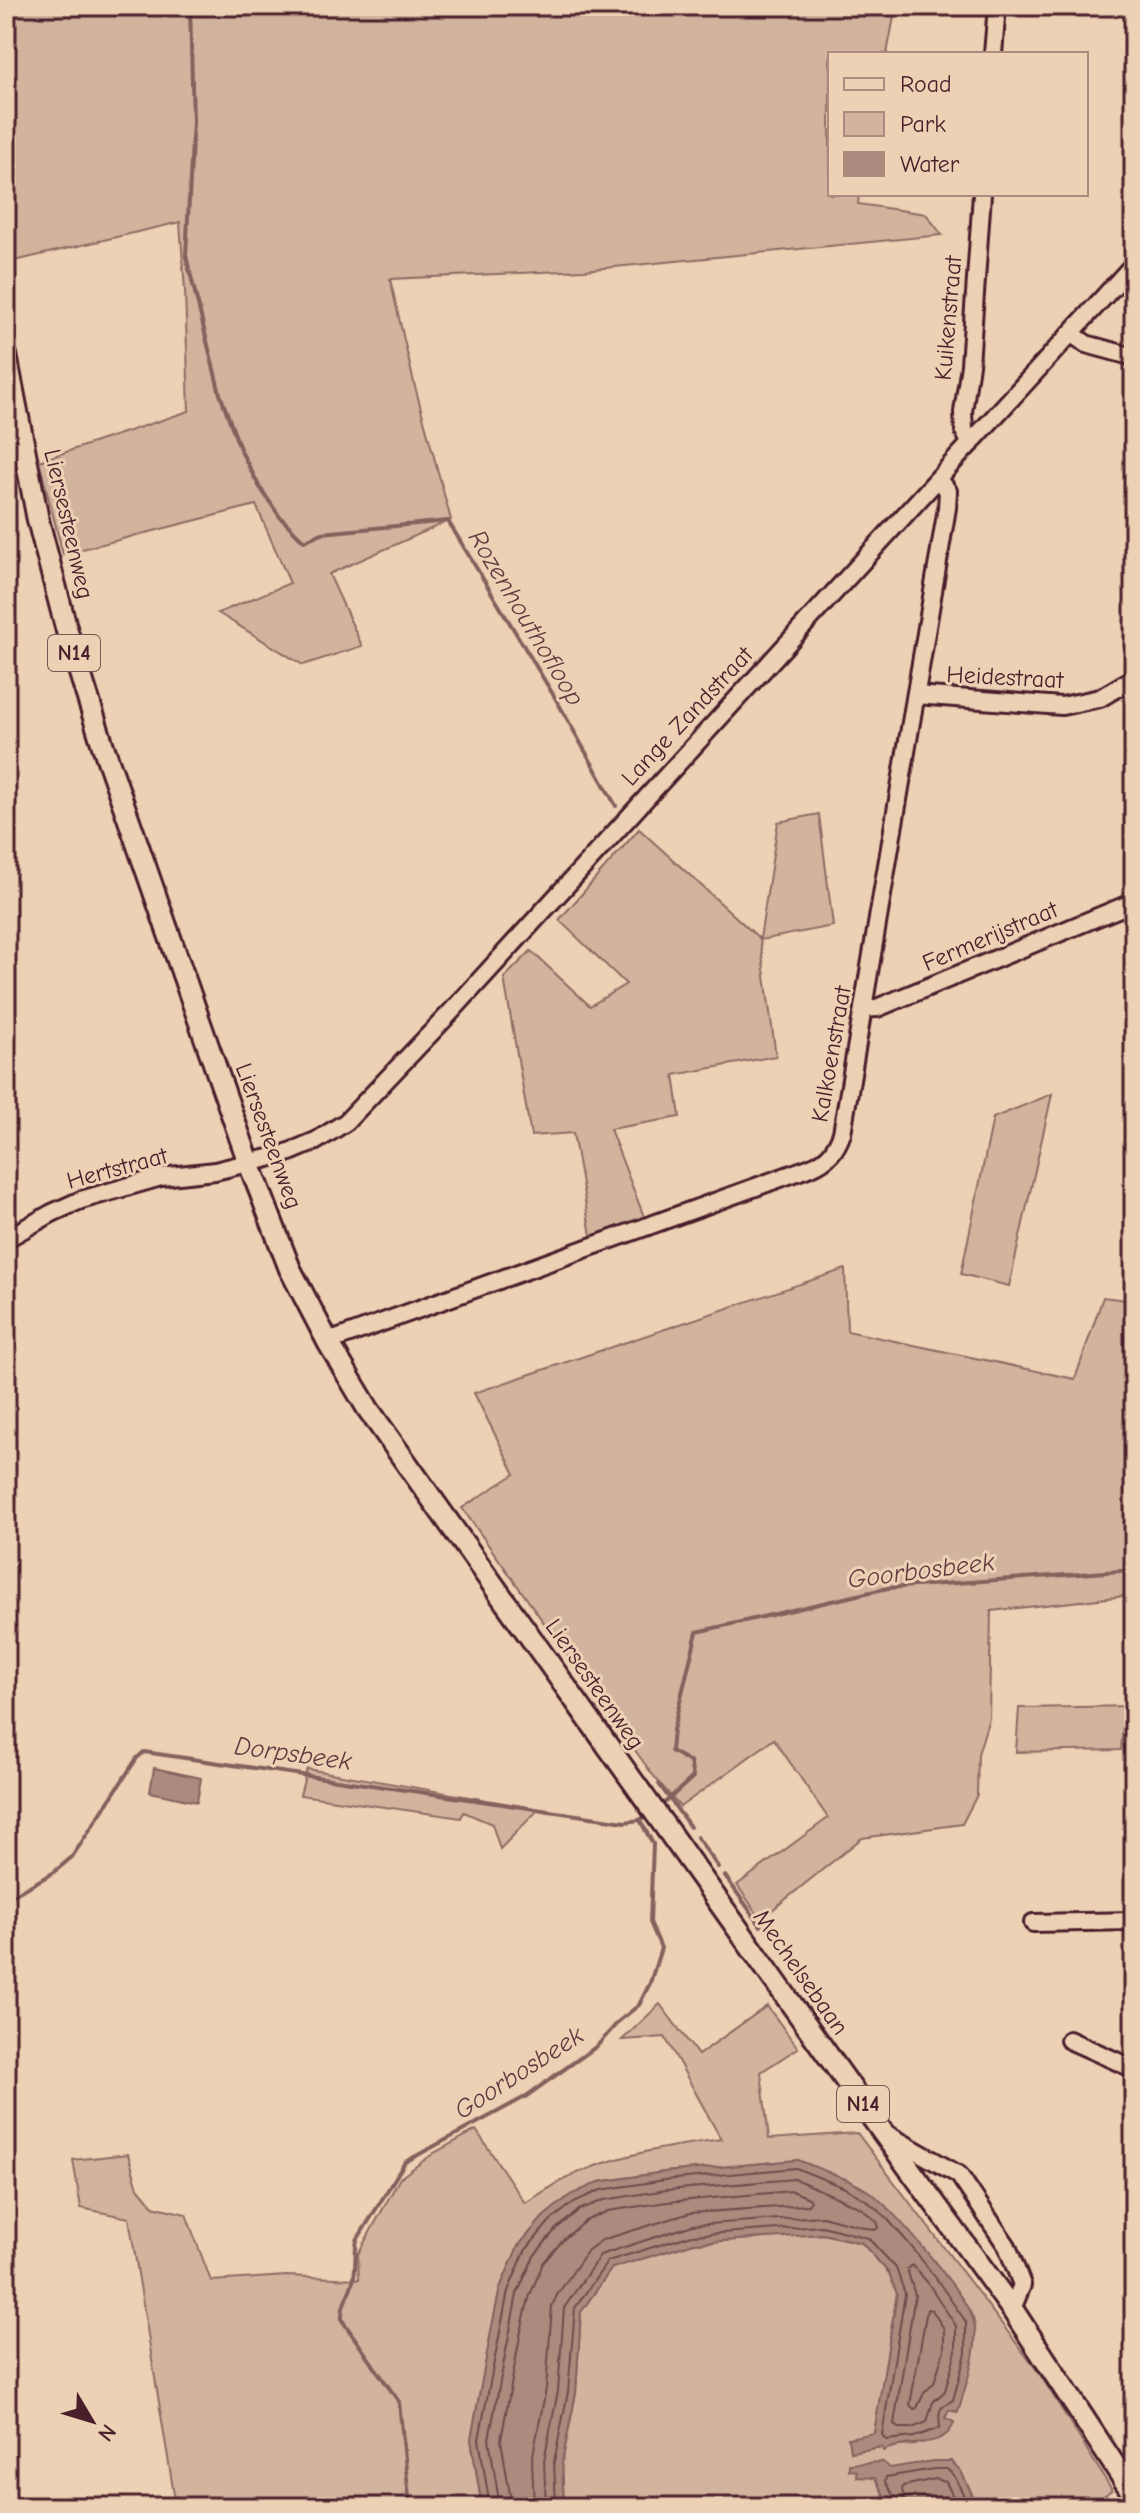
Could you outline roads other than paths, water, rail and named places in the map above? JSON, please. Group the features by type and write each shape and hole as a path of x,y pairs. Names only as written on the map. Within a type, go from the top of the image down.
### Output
{"main road":[{"name":"Liersesteenweg","path":"6,355 38,520 68,635 103,746 249,1163 290,1269 368,1409 678,1844"},
{"name":"Mechelsebaan","path":"678,1844 1012,2309 1134,2495"}],"street":[{"path":"993,52 997,6"},
{"name":"Kuikenstraat","path":"971,444 964,431 963,412 970,365 982,196"},
{"name":"Lange Zandstraat","path":"249,1163 285,1154 316,1141 346,1122 449,1014 1134,264"},
{"path":"1071,333 1089,345 1134,357"},
{"name":"Kalkoenstraat","path":"328,1342 821,1163 833,1152 842,1133 947,508 948,491 939,479"},
{"name":"Heidestraat","path":"916,695 1062,706 1100,698 1134,678"},
{"name":"Fermerijstraat","path":"863,1009 877,1008 1134,902"},
{"name":"Hertstraat","path":"6,1239 81,1200 161,1177 215,1171 249,1163"},
{"path":"1033,1923 1134,1921"},
{"path":"1069,2040 1134,2069"},
{"name":"Mechelsebaan","path":"881,2130 959,2175 1007,2246 1022,2285 1012,2309"}],"water":[{"path":"154,1768 201,1778 197,1802 150,1792"},
{"path":"798,2160 871,2193 928,2254 969,2310 974,2322 975,2344 958,2412 949,2410 945,2418 954,2422 950,2431 933,2441 883,2451 882,2447 850,2452 848,2438 874,2433 897,2294 889,2273 862,2243 823,2234 694,2243 612,2268 581,2312 576,2393 562,2462 564,2507 482,2507 471,2439 500,2288 518,2246 544,2216 570,2195 599,2182 664,2172"},
{"path":"951,2461 961,2471 977,2505 890,2507 875,2478 857,2477 857,2471 849,2470 849,2464 883,2462 890,2468"}],"waterway":[{"name":"Rozenhouthofloop","path":"190,6 193,122 186,256 220,394 240,449 259,486 280,517 304,541 322,533 448,521 557,701 616,806"},
{"name":"Goorbosbeek","path":"660,1807 693,1777 690,1762 671,1751 673,1730 697,1632 888,1588 1134,1570"},
{"name":"Dorpsbeek","path":"6,1899 53,1873 72,1857 144,1752 625,1822 640,1820"},
{"path":"659,1784 690,1827"},
{"name":"Goorbosbeek","path":"410,2507 399,2402 342,2320 354,2276 357,2240 405,2162 525,2097 597,2046 619,2021 639,2005 661,1948 650,1922 653,1844 640,1820 649,1814"},
{"path":"697,1837 718,1867"},
{"path":"725,1876 761,1926"}]}
